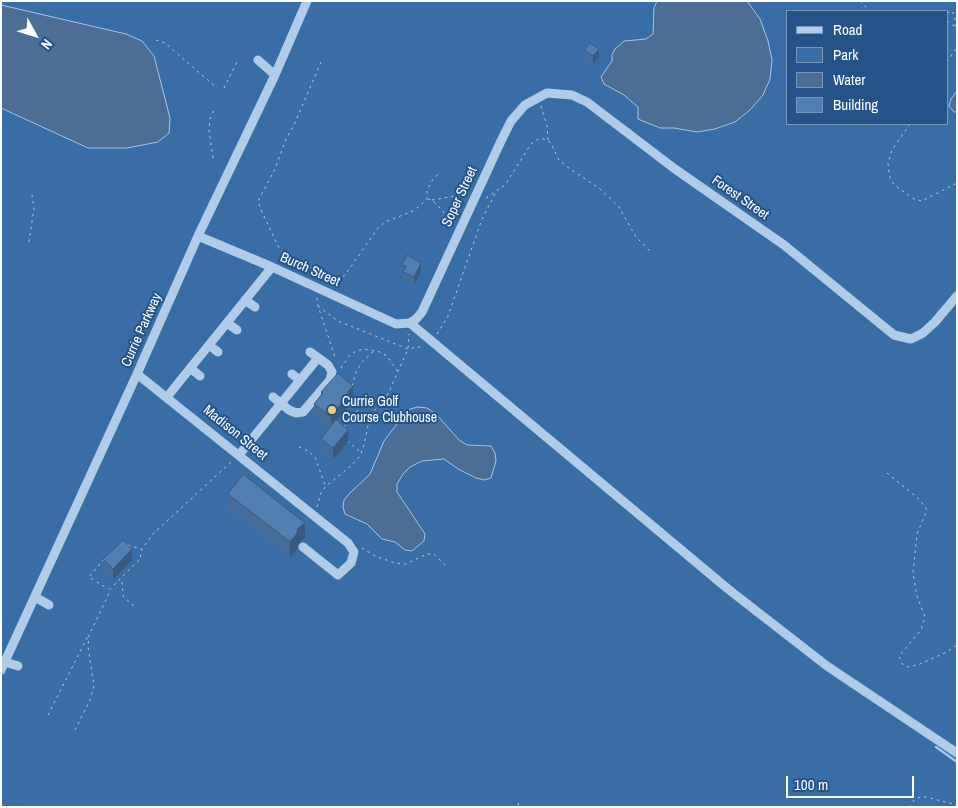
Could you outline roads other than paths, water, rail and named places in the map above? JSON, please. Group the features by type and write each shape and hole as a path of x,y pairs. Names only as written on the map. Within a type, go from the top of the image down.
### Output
{"street":[{"name":"Currie Parkway","path":"3,666 198,236 275,75 307,1"},
{"path":"258,60 275,75"},
{"name":"Soper Street","path":"410,323 422,312 512,121 525,105 547,93"},
{"name":"Forest Street","path":"547,93 572,95 587,102 675,170 784,245 894,335 911,339 923,333 957,296"},
{"name":"Burch Street","path":"198,236 272,267 396,324 410,323"},
{"path":"167,397 272,267"},
{"path":"245,300 255,307"},
{"path":"227,323 237,330"},
{"path":"410,323 728,589 827,666 957,753"},
{"path":"209,345 218,352"},
{"path":"273,397 280,404 296,413 304,412 309,406 330,380 332,372 328,365 310,352"},
{"path":"239,455 318,358"},
{"path":"190,368 200,376"},
{"name":"Madison Street","path":"137,374 239,455 317,513 348,542 354,552 351,563 338,574 303,547"},
{"path":"292,374 300,380"},
{"path":"255,420 263,426"},
{"path":"34,597 49,606"},
{"path":"3,666 18,666"}],"water":[{"path":"657,1 747,1 760,19 772,60 770,79 763,95 750,110 735,122 715,129 697,132 674,128 660,128 638,119 638,107 624,95 604,84 601,77 612,61 615,49 624,41 646,39 653,34 654,8"},
{"path":"1,5 126,34 142,41 154,56 170,118 169,133 158,142 127,148 88,148 1,108"},
{"path":"957,91 957,112 954,112 949,106 951,99"},
{"path":"418,407 427,408 436,414 459,440 467,445 491,446 495,453 496,461 491,478 484,480 458,469 444,459 422,461 410,467 403,474 397,484 397,492 425,534 424,541 412,551 405,550 395,542 382,539 367,524 345,514 343,507 344,500 370,474 384,441 410,409"}],"waterway":[{"path":"936,747 957,762"}],"place":[{"name":"Currie Golf Course Clubhouse","path":"332,410"}]}
